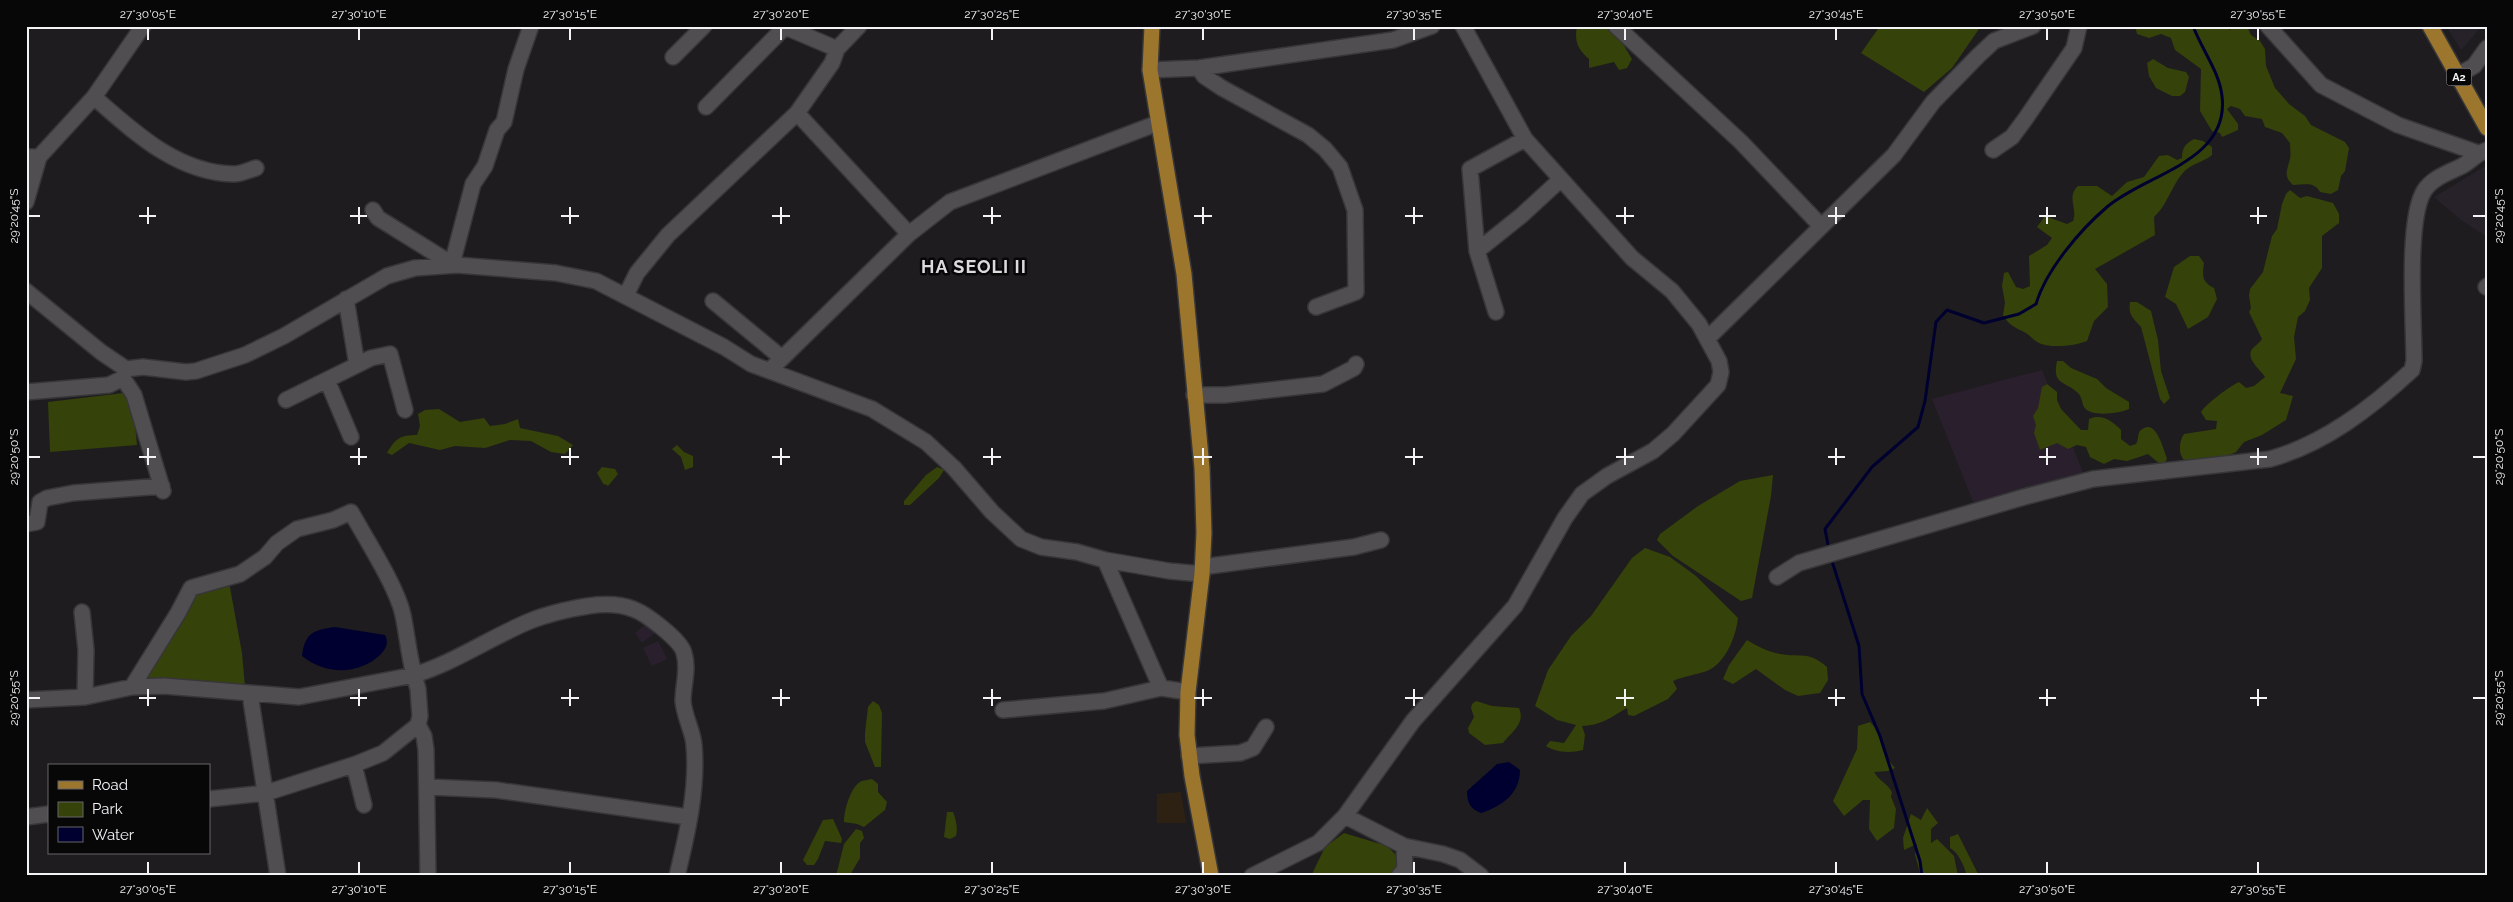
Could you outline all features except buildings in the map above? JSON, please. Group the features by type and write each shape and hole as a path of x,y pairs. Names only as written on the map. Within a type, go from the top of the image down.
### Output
{"main road":[{"path":"1152,26 1150,70 1184,274 1202,468 1202,570 1188,692 1190,756 1211,876"},
{"name":"A2","path":"2430,26 2487,128"}],"street":[{"path":"26,202 33,157 94,97 143,26"},
{"path":"452,264 474,184 485,166 498,130 504,122 514,77 531,26"},
{"path":"673,57 704,26"},
{"path":"626,295 637,274 668,235 797,113 832,62 836,49 859,26"},
{"path":"1150,70 1200,68 1393,40 1432,26"},
{"path":"1252,876 1318,844 1345,816 1412,721 1515,606 1564,518 1582,494 1607,476 1653,451 1674,434 1718,385 1721,372 1719,360 1708,338 1672,291 1632,258 1560,180 1526,139 1463,26"},
{"path":"1616,26 1741,142 1821,226"},
{"path":"1708,338 1894,156 1933,102 1978,56 1994,41 2013,29 2033,26"},
{"path":"1993,150 2012,137 2026,118 2074,48 2079,26"},
{"path":"2268,26 2321,85 2398,125 2482,151"},
{"path":"706,107 784,27 836,49"},
{"path":"2458,75 2474,66 2487,48"},
{"path":"1200,68 1204,76 1222,88 1308,135 1325,149 1340,167 1355,210 1356,292 1316,307"},
{"path":"94,97 134,131 180,162 235,174 256,168"},
{"path":"797,113 909,234"},
{"path":"771,369 909,234 950,202 1158,122"},
{"path":"1496,312 1477,250 1470,169 1472,166 1526,139"},
{"path":"1778,577 1799,563 2024,497 2093,479 2270,458 2296,451 2347,422 2412,370 2414,361 2413,254 2417,207 2425,190 2437,178 2468,162 2482,151"},
{"path":"1477,250 1522,215 1560,180"},
{"path":"373,210 378,218 452,264"},
{"path":"26,392 109,385 125,373 143,367 186,372 222,364 284,336 387,276 415,268 452,264 556,273 596,281 724,347 751,364 771,369 872,409 926,442 954,468 992,512 1021,539 1040,547 1077,552 1105,560 1169,571 1202,570 1327,551 1381,540"},
{"path":"26,291 125,373 140,412 162,489 74,493 47,498 40,502 37,522 26,524"},
{"path":"346,299 357,365"},
{"path":"713,301 782,358"},
{"path":"286,400 371,358 390,354 405,410"},
{"path":"1194,395 1225,395 1323,384 1354,368 1356,364"},
{"path":"327,380 351,437"},
{"path":"132,687 178,613 191,588 240,574 265,557 277,543 297,529 333,520 351,512 391,586 403,614 407,650 418,689 420,716 418,725 383,753 354,765 266,793 210,798"},
{"path":"1105,560 1162,688"},
{"path":"26,700 85,697 132,687 164,686 299,697 414,675 441,667 489,641 534,620 589,606 618,606 635,610 668,633 684,652 686,681 683,702 694,744 695,780 677,876"},
{"path":"82,612 86,650 85,697"},
{"path":"1003,710 1104,701 1162,688 1188,692"},
{"path":"250,694 278,876"},
{"path":"418,725 424,736 428,786 428,876"},
{"path":"1190,756 1240,753 1253,748 1266,727"},
{"path":"354,765 364,805"},
{"path":"428,786 496,790 688,817"},
{"path":"26,817 48,814"},
{"path":"1345,816 1404,846 1455,858 1481,876"},
{"path":"1399,876 1405,870 1404,846"}],"shaded area":[{"path":"2446,26 2482,26 2461,50"},
{"path":"2487,165 2487,237 2461,220 2434,197"},
{"path":"2042,370 2090,490 2048,497 1980,519 1932,399"},
{"path":"647,623 655,633 642,643 635,633"},
{"path":"658,641 667,659 652,666 643,648"},
{"path":"1181,792 1186,823 1157,823 1157,794"}],"green space":[{"path":"1577,26 1612,26 1632,59 1627,68 1619,70 1614,62 1589,68 1589,59 1582,52 1577,41"},
{"path":"1880,26 1967,26 1979,29 1952,68 1924,92 1861,53"},
{"path":"2135,26 2226,26 2230,30 2234,26 2247,26 2251,35 2260,41 2265,49 2266,66 2275,88 2289,104 2305,116 2311,125 2345,142 2349,148 2345,171 2341,176 2338,190 2331,194 2320,192 2312,185 2293,185 2287,176 2290,143 2282,133 2265,127 2262,119 2245,116 2240,109 2231,106 2227,109 2238,124 2238,130 2222,137 2220,133 2212,131 2200,111 2201,69 2175,50 2171,38 2161,34 2149,38 2137,34"},
{"path":"2153,59 2168,68 2186,72 2189,77 2185,92 2180,96 2172,96 2156,88 2149,76 2147,63"},
{"path":"2194,139 2203,141 2212,147 2212,155 2189,168 2178,179 2163,207 2154,217 2155,235 2095,269 2107,284 2108,307 2094,321 2087,341 2062,346 2048,346 2037,342 2010,323 2003,315 2005,303 2002,286 2004,273 2008,272 2016,287 2023,289 2030,286 2029,256 2047,245 2052,238 2037,227 2045,216 2067,224 2073,221 2072,199 2078,186 2097,186 2112,196 2127,182 2144,177 2159,156 2168,155 2177,160 2182,158 2185,147"},
{"path":"2290,190 2300,198 2307,196 2333,203 2339,214 2339,223 2322,236 2322,268 2309,288 2310,300 2305,311 2298,317 2294,337 2296,359 2280,393 2293,396 2286,420 2262,435 2244,442 2236,452 2225,457 2184,460 2180,447 2184,434 2216,429 2217,421 2206,420 2201,412 2204,408 2239,382 2246,388 2254,386 2265,377 2250,356 2253,348 2262,339 2249,312 2251,308 2249,296 2250,289 2263,272 2272,236 2277,229 2282,204"},
{"path":"2190,256 2199,256 2204,263 2205,281 2214,288 2217,299 2208,317 2188,329 2176,304 2165,297 2174,267"},
{"path":"2130,302 2137,302 2151,311 2158,340 2161,371 2170,398 2164,404 2160,399 2141,327 2130,313"},
{"path":"2057,361 2063,361 2071,368 2097,379 2106,388 2129,402 2129,409 2106,414 2093,413 2088,410 2084,407 2078,393 2058,378 2056,374"},
{"path":"2047,384 2057,392 2057,400 2061,409 2081,430 2088,430 2089,419 2102,417 2111,421 2121,430 2121,439 2130,446 2136,444 2141,430 2146,427 2151,428 2155,431 2161,442 2167,458 2165,464 2160,464 2148,454 2127,461 2114,459 2104,464 2090,457 2086,447 2077,445 2068,449 2057,443 2040,450 2034,433 2036,425 2033,416 2038,408 2042,387"},
{"path":"132,392 137,445 50,452 48,402"},
{"path":"439,409 460,422 484,418 490,426 505,424 518,419 520,428 558,436 573,445 565,454 551,452 531,441 510,440 485,448 455,446 440,450 409,443 392,455 387,453 393,444 402,437 417,435 420,426 418,414 425,410"},
{"path":"677,445 684,452 693,456 693,467 685,470 681,457 672,449"},
{"path":"602,467 615,469 618,474 608,486 604,485 597,473"},
{"path":"937,467 944,470 939,478 910,505 904,505 904,501 926,475"},
{"path":"1773,475 1771,496 1752,598 1741,601 1673,556 1657,540 1660,534 1698,506 1740,481"},
{"path":"1645,548 1670,557 1696,576 1738,618 1729,648 1720,662 1714,667 1707,671 1673,681 1677,689 1668,699 1634,716 1628,715 1627,708 1600,723 1582,726 1585,735 1583,750 1564,752 1550,748 1546,746 1550,741 1564,743 1576,725 1557,720 1535,706 1548,670 1571,636 1591,616 1632,558"},
{"path":"229,582 242,653 245,687 141,677 196,590"},
{"path":"1747,640 1776,653 1814,658 1827,667 1828,680 1820,693 1798,696 1785,690 1756,669 1733,684 1723,679 1729,665"},
{"path":"873,701 879,705 882,713 881,767 875,767 865,742 868,707"},
{"path":"1476,701 1492,706 1519,708 1521,719 1503,743 1485,745 1469,733 1468,728 1474,717 1471,708 1472,704"},
{"path":"1870,722 1878,734 1886,756 1895,768 1888,771 1874,772 1892,792 1891,797 1896,809 1894,828 1877,841 1869,829 1870,800 1863,800 1844,816 1833,801 1857,749 1858,726"},
{"path":"872,779 878,784 878,792 887,802 885,810 864,827 844,822 846,806 853,789 860,782"},
{"path":"1927,808 1938,823 1931,829 1931,843 1937,839 1954,856 1958,876 1918,876 1920,873 1915,855 1917,844 1904,850 1903,838 1911,814 1921,820"},
{"path":"947,812 953,812 957,830 956,836 950,839 944,837"},
{"path":"833,819 842,839 841,843 825,841 814,865 807,865 803,860 823,820"},
{"path":"856,829 862,831 864,838 860,843 860,858 850,875 836,876 844,844"},
{"path":"1344,833 1387,846 1397,856 1396,868 1391,876 1311,876 1325,847"},
{"path":"1958,834 1979,876 1967,876 1959,856 1950,848 1950,837"}],"water":[{"path":"335,627 385,635 386,646 382,653 372,662 352,669 342,670 321,667 302,656 305,642 311,634"},
{"path":"1509,762 1520,770 1517,786 1513,792 1503,803 1496,807 1481,813 1474,809 1469,802 1467,791 1497,764"}],"waterway":[{"path":"1829,550 1825,529 1872,467 1918,427 1925,401 1936,322 1947,310 1984,323 2019,314 2036,304 2048,278 2065,251 2097,216 2123,195 2182,164 2213,137 2221,118 2222,96 2214,69 2193,26"},
{"path":"1831,558 1859,646 1862,694 1880,736 1920,861 1922,876"}],"district":[{"name":"HA SEOLI II","path":"974,267"}]}
